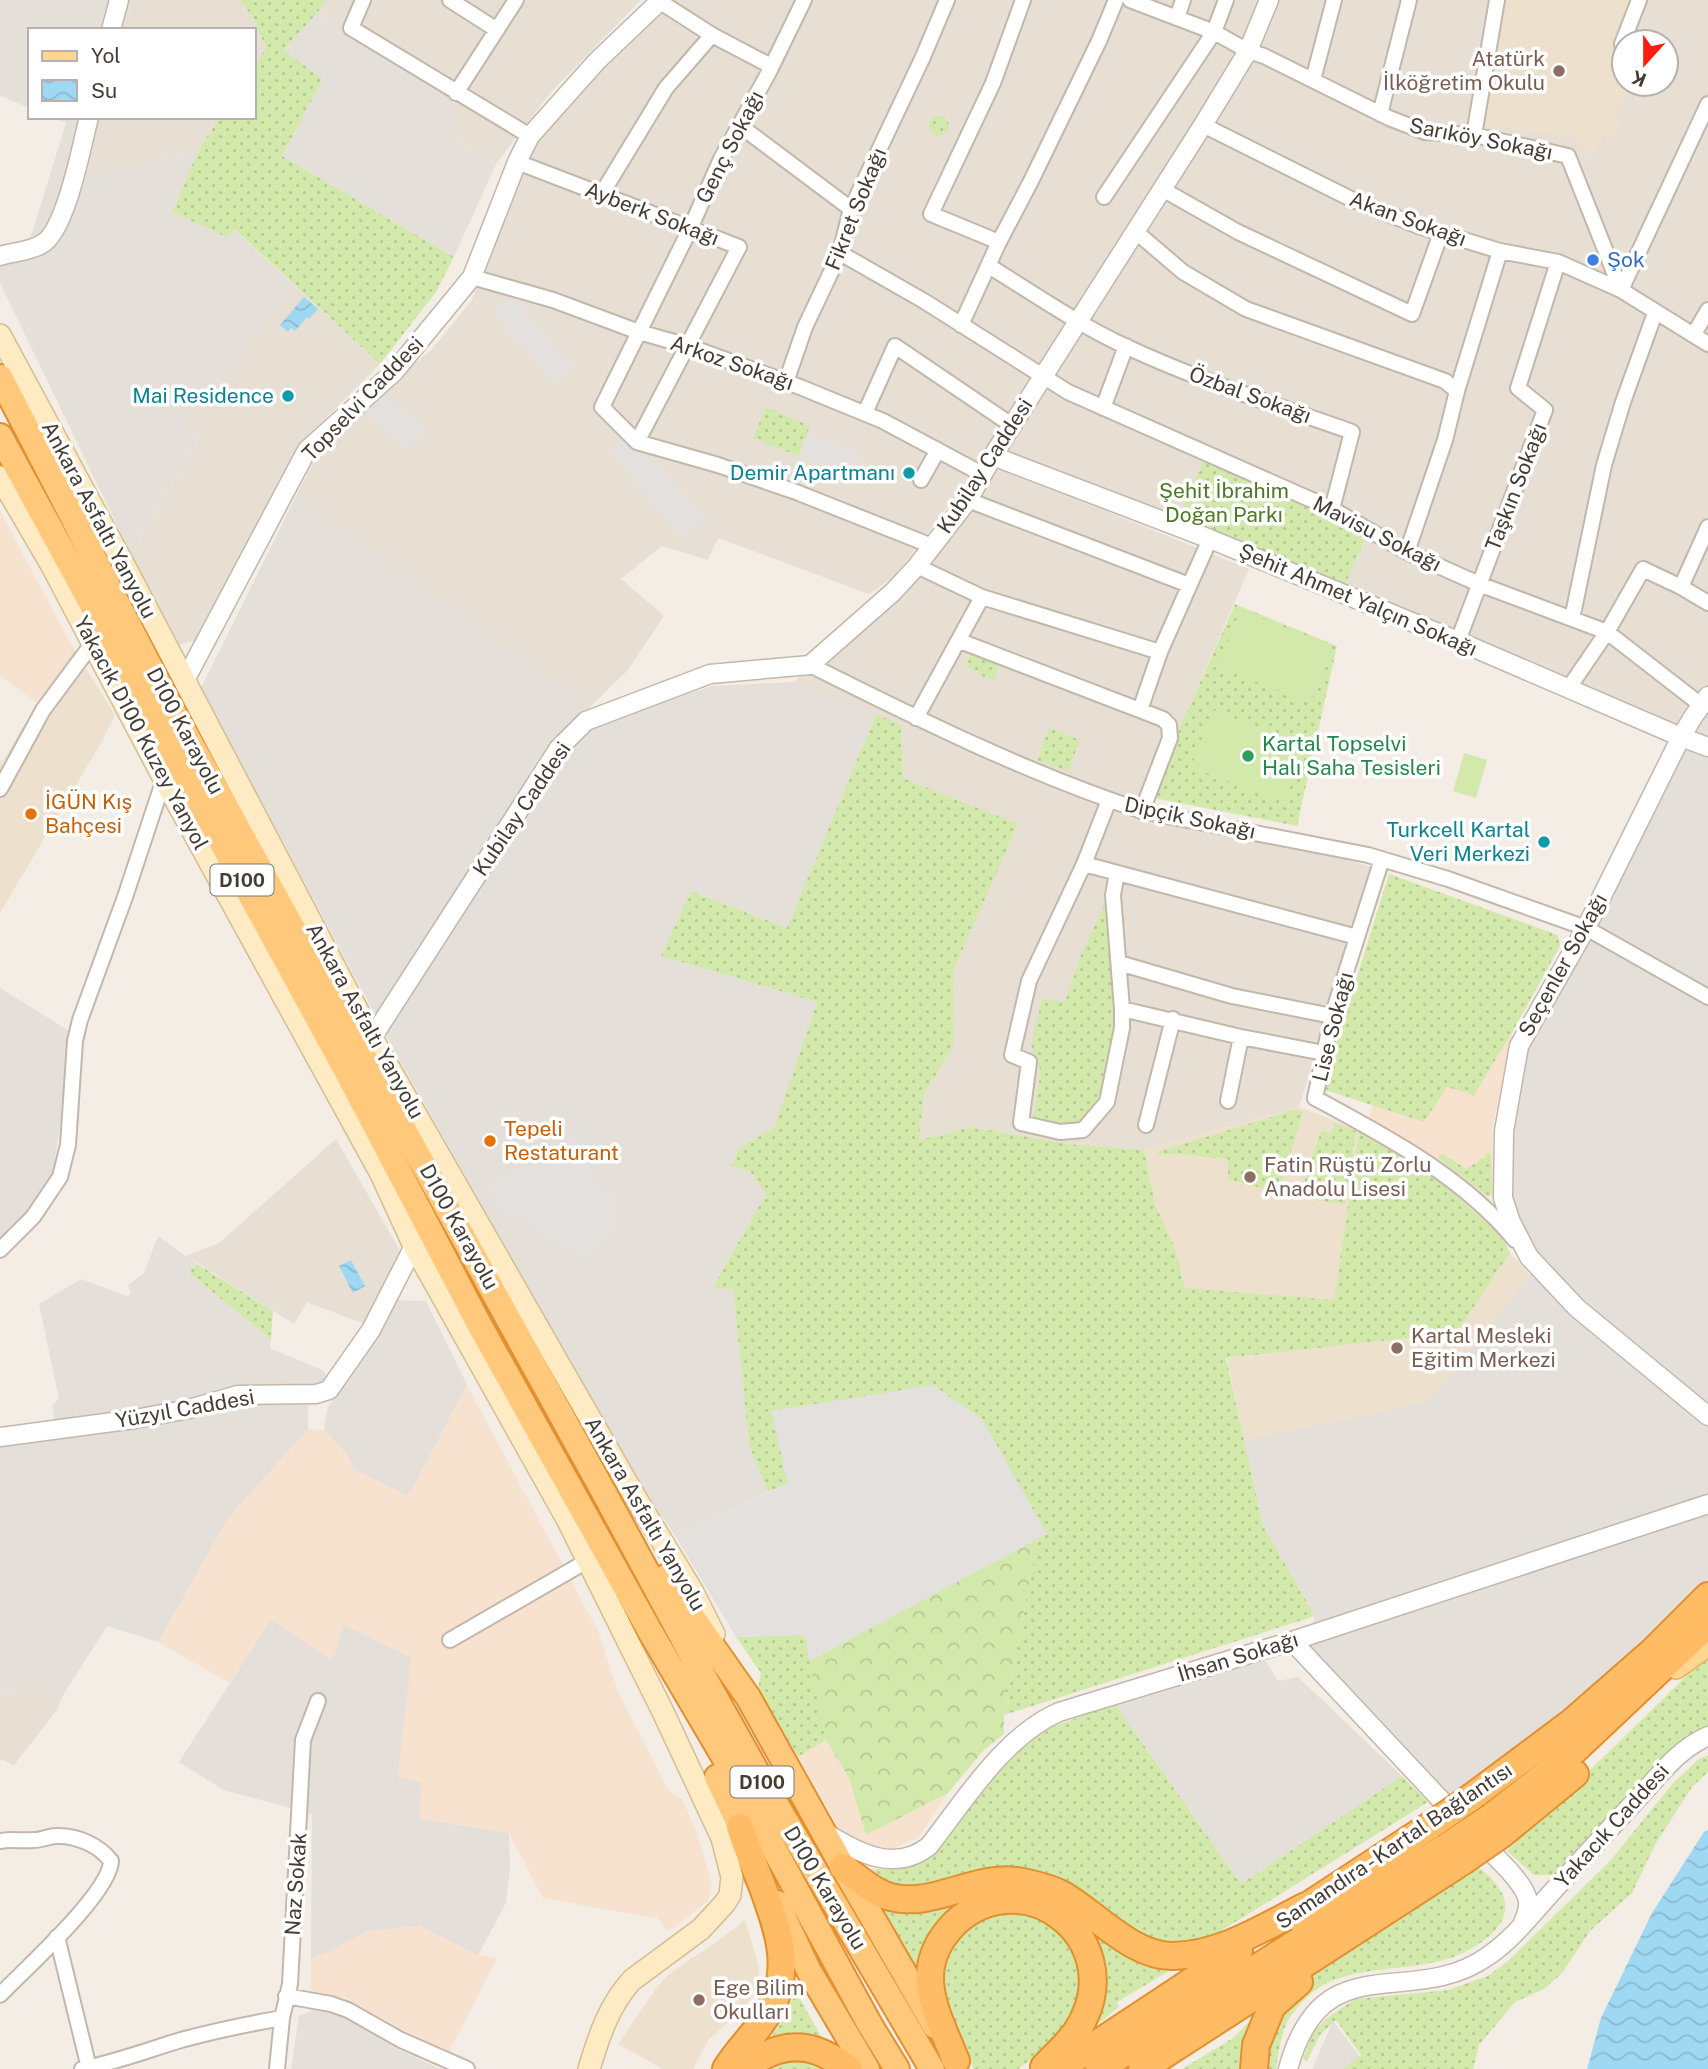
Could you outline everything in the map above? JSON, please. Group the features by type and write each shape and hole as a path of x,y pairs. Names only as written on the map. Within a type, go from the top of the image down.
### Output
{"highway":[{"name":"D100 Karayolu","path":"0,377 174,713 757,1772 950,2066"},
{"name":"D100 Karayolu","path":"0,436 349,1076 480,1326 897,2069"},
{"path":"367,1029 401,1123"},
{"name":"D100","path":"382,1174 480,1326"},
{"path":"602,1489 650,1549 687,1610 748,1697 950,2066"},
{"name":"Samandıra - Kartal Bağlantısı","path":"1059,2069 1473,1796 1572,1722 1653,1651 1708,1596"},
{"path":"1254,2069 1256,2045 1272,2006 1352,1934 1456,1853 1581,1769 1641,1690 1708,1624"},
{"path":"651,1633 809,1971 867,2069"},
{"path":"726,2069 770,2011 781,1980 783,1965 782,1948 775,1923 740,1827"},
{"name":"Samandıra - Kartal Bağlantısı","path":"1099,2069 1456,1853"},
{"path":"843,1867 881,1894 897,1898 934,1896 987,1882 1019,1881 1040,1886 1062,1894 1138,1947 1169,1956 1191,1955 1223,1947 1306,1906"},
{"path":"950,2066 931,1988 930,1975 937,1947 948,1930 962,1917 979,1906 1000,1899 1026,1901 1045,1907 1065,1919 1080,1937 1089,1956 1093,1977 1092,1998 1084,2020 1068,2042 1042,2069"},
{"path":"1142,2069 1352,1934"},
{"path":"745,2069 767,2053 802,2046 819,2050 849,2069"}],"main road":[{"name":"Ankara Asfaltı Yanyolu","path":"0,335 367,1029 634,1496 693,1592 748,1697"},
{"name":"Yakacık D100 Kuzey Yanyol","path":"0,477 52,566 164,779 382,1174"},
{"path":"382,1174 414,1246 567,1519 710,1808 726,1847 732,1877 730,1895 709,1923 624,1988 607,2017 590,2069"},
{"path":"1641,1690 1708,1644"}],"street":[{"path":"111,28 118,0"},
{"path":"362,0 351,28 530,136"},
{"path":"450,0 497,30"},
{"path":"456,93 516,0"},
{"name":"Genç Sokağı","path":"637,442 602,407 690,229 721,159 804,0"},
{"name":"Fikret Sokağı","path":"786,382 805,327 840,253 851,209 947,0"},
{"path":"999,242 931,214 993,83 1023,0"},
{"path":"961,325 999,242 1088,65 1116,0"},
{"name":"Sarıköy Sokağı","path":"1130,0 1214,32 1380,114 1425,132 1474,135 1568,156 1621,290"},
{"path":"1177,18 1184,0"},
{"path":"1104,197 1214,32 1226,0"},
{"name":"Kubilay Caddesi","path":"367,1029 559,748 586,721 710,674 810,665 893,592 917,566 968,499 1203,125 1248,51 1269,0"},
{"path":"1313,80 1334,0"},
{"path":"1380,114 1409,0"},
{"path":"1474,135 1497,0"},
{"path":"1628,28 1639,0"},
{"path":"660,1 712,35 771,66"},
{"name":"Topselvi Caddesi","path":"184,682 307,450 394,372 472,276 530,136 597,61 660,1"},
{"path":"601,195 666,88 712,35"},
{"path":"1708,104 1621,290 1708,344"},
{"path":"0,256 44,244 57,228 71,191 89,119"},
{"path":"738,125 851,209"},
{"name":"Akan Sokağı","path":"1203,125 1351,199 1418,226 1500,251 1558,262 1621,290"},
{"name":"Ayberk Sokağı","path":"517,162 739,247 637,442"},
{"path":"1163,189 1238,232 1412,314 1441,233"},
{"path":"1135,231 1183,272 1246,309 1445,381 1457,391"},
{"path":"1407,552 1445,440 1457,391 1500,251"},
{"name":"Mavisu Sokağı","path":"840,253 924,301 1068,392 1332,509 1407,552 1479,584 1608,632 1704,701"},
{"name":"Taşkın Sokağı","path":"1458,641 1545,410 1518,388 1558,262"},
{"name":"Özbal Sokağı","path":"989,266 1125,346 1207,381 1352,432 1332,509"},
{"name":"Arkoz Sokağı","path":"472,276 552,300 786,382 864,413 982,474"},
{"path":"1694,334 1708,310"},
{"path":"1572,619 1604,465 1655,313"},
{"path":"864,413 895,346 1013,426"},
{"path":"1102,408 1125,346"},
{"path":"637,442 718,465 796,492 932,546"},
{"path":"921,480 938,450"},
{"name":"Şehit Ahmet Yalçın Sokağı","path":"993,456 1210,539 1708,747"},
{"path":"968,499 1189,585"},
{"path":"1681,587 1708,527"},
{"path":"1140,710 1160,652 1210,539"},
{"path":"917,566 982,597 1160,652"},
{"path":"1568,690 1608,632 1643,569 1708,603"},
{"path":"916,718 982,597"},
{"path":"960,641 1163,719 1169,725 1170,738 1142,811"},
{"path":"0,789 43,710 92,644"},
{"name":"Dipçik Sokağı","path":"810,665 955,736 1109,800 1142,811 1382,859 1448,879 1586,928 1708,997"},
{"name":"Seçenler Sokağı","path":"1704,701 1681,737 1586,928 1519,1046 1504,1131 1503,1198 1511,1222 1529,1257 1577,1308 1708,1416"},
{"path":"0,1250 33,1217 60,1177 68,1145 75,1041 164,779"},
{"path":"1109,800 1084,864 1029,981 1012,1055 1029,1062 1021,1123 1060,1132 1083,1130 1107,1102 1122,1028 1113,895 1117,873"},
{"name":"Lise Sokağı","path":"1382,859 1332,1016 1315,1098 1421,1158 1498,1220 1529,1257"},
{"path":"1084,864 1357,937"},
{"path":"1119,963 1232,996 1332,1016"},
{"path":"1122,1009 1324,1054"},
{"path":"1146,1125 1173,1019"},
{"path":"1228,1101 1241,1037"},
{"name":"Yüzyıl Caddesi","path":"0,1437 135,1419 189,1409 238,1395 316,1394 329,1391 371,1330 414,1246"},
{"name":"İhsan Sokağı","path":"822,1830 856,1851 883,1859 894,1860 920,1853 929,1846 1009,1747 1045,1718 1085,1703 1293,1641 1708,1504"},
{"path":"450,1640 587,1561"},
{"path":"1293,1641 1524,1889 1528,1910 1523,1924"},
{"name":"Naz Sokak","path":"277,2069 282,2018 290,1984 303,1740 318,1701"},
{"name":"Yakacık Caddesi","path":"1288,2069 1294,2048 1309,2019 1333,1998 1348,1990 1365,1986 1432,1979 1489,1956 1523,1924 1673,1758 1708,1736"},
{"path":"0,1840 56,1836 89,1843 111,1861 111,1868 104,1881 57,1937 0,1995"},
{"path":"1513,1877 1537,1888 1549,1887 1565,1878"},
{"path":"57,1937 85,2068 130,2063 181,2040 282,2018"},
{"path":"286,1996 331,2004 348,2010 401,2040 467,2069"}],"shaded area":[{"path":"0,0 131,0 124,28 28,28 28,107 0,96"},
{"path":"131,0 240,0 253,18 266,49 256,64 256,28 124,28"},
{"path":"326,0 641,0 551,92 496,164 447,136 460,103 318,12"},
{"path":"662,0 1266,0 1228,79 988,453 894,577 869,594 718,538 708,560 662,546 621,579 664,616 627,671 589,708 296,496 317,454 431,350 472,300 515,178 535,146"},
{"path":"1274,0 1708,0 1708,686 1678,733 1344,587 1366,537 1205,458 1178,519 1003,452"},
{"name":"Atatürk İlköğretim Okulu","path":"1507,0 1630,0 1621,28 1610,28 1610,98 1624,98 1612,115 1622,122 1612,140 1603,136 1590,155 1569,135 1485,126"},
{"path":"318,12 460,104 447,136 496,164 454,257 282,156 323,79 282,50"},
{"path":"57,119 100,119 85,179 199,149 172,212 228,238 233,229 295,286 182,426 201,435 131,554 0,283 0,261 24,259 66,123"},
{"path":"99,119 219,119 199,149 84,179"},
{"path":"295,286 380,364 299,445 195,641 178,645 131,554 201,435 181,426"},
{"path":"511,296 573,367 554,383 493,312"},
{"path":"383,393 426,429 408,449 366,413"},
{"path":"808,434 862,453 856,474 799,457"},
{"path":"621,440 643,452 706,518 684,539 610,451"},
{"path":"992,465 1249,569 1181,725 1150,809 1373,867 1299,1107 1144,1150 1069,1144 971,1127 918,1140 924,1094 953,1047 954,969 1017,824 903,778 901,725 794,682 902,592"},
{"path":"296,496 606,720 713,686 794,682 876,714 787,928 691,891 662,956 817,1002 774,1129 739,1148 732,1165 750,1172 766,1194 712,1287 733,1289 749,1445 768,1492 676,1537 590,1411 533,1297 388,1039 201,688"},
{"path":"0,511 73,648 37,703 0,675"},
{"path":"73,648 115,715 0,913 0,760 3,761"},
{"path":"1708,704 1708,1580 1565,1711 1451,1797 1303,1654 1315,1616 1263,1526 1244,1440 1428,1401 1544,1261 1504,1201 1501,1139 1526,1049"},
{"path":"0,988 74,1034 52,1178 25,1217 0,1242"},
{"path":"1512,1033 1492,1130 1494,1195 1488,1199 1439,1160 1369,1118 1373,1105 1424,1122 1447,1087 1474,1094"},
{"name":"Fatin Rüştü Zorlu Anadolu Lisesi","path":"1299,1107 1359,1130 1334,1301 1185,1288 1175,1249 1155,1204 1144,1150"},
{"path":"576,1138 602,1192 611,1193 614,1223 585,1258 501,1206 491,1187"},
{"path":"336,1139 402,1254 364,1324 307,1302 294,1324 186,1256 219,1243"},
{"path":"158,1236 197,1264 189,1273 271,1339 270,1348 324,1371 327,1378 300,1391 239,1388 162,1407 55,1422 52,1405 59,1399 39,1304 81,1279 127,1296 131,1293 128,1285 144,1273"},
{"name":"Kartal Mesleki Eğitim Merkezi","path":"1510,1253 1530,1275 1428,1402 1244,1440 1227,1358 1419,1337 1424,1330 1459,1329"},
{"path":"393,1300 426,1301 467,1385 408,1496 355,1470 346,1453 324,1426 328,1407 372,1340"},
{"path":"467,1385 598,1631 617,1689 668,1790 682,1799 697,1833 712,1883 708,1901 668,1932 659,1919 543,1898 509,1833 419,1819 398,1778 344,1625 332,1662 271,1621 230,1683 158,1642 228,1518 308,1429 325,1430 346,1453 355,1470 408,1496"},
{"path":"933,1385 982,1419 1047,1534 809,1661 805,1635 736,1637 676,1537 788,1483 771,1411"},
{"path":"224,1405 308,1405 308,1429 228,1518 158,1642 107,1626 62,1697 30,1675 20,1686 0,1692 0,1446 162,1423"},
{"path":"271,1620 332,1661 344,1625 411,1658 398,1777 421,1783 420,1819 509,1833 510,1867 506,1903 478,1955 419,1926 368,1931 311,1958 312,1814 224,1790 179,1762"},
{"path":"1264,1658 1278,1681 1298,1677 1402,1776 1241,1884 1115,1704"},
{"path":"30,1675 62,1697 57,1710 14,1765 0,1759 0,1692 20,1686"},
{"path":"826,1740 849,1778 866,1835 948,1793 918,1838 889,1850 857,1845 839,1829 798,1757"},
{"name":"Ege Bilim Okulları","path":"745,1919 759,1968 758,1988 743,2010 709,2039 693,2069 663,2069 618,2044 668,1975"},
{"path":"419,1926 478,1955 497,1958 449,2052 425,2042 344,1997 311,1994 311,1958 368,1931"},
{"path":"316,2009 348,2017 397,2049 441,2069 291,2069 299,2016"},
{"path":"1333,2021 1369,2069 1312,2069"}],"green space":[{"path":"240,0 326,0 283,50 323,79 282,156 454,257 436,292 380,364 234,229 228,238 172,212 199,149 219,119 256,119 256,64 266,48 253,18"},
{"path":"939,116 946,119 949,126 946,133 939,136 932,133 929,126 932,119"},
{"path":"766,407 810,426 798,456 753,438"},
{"name":"Şehit İbrahim Doğan Parkı","path":"1205,457 1366,537 1344,587 1178,519"},
{"path":"1235,604 1337,646 1297,826 1154,798 1181,725"},
{"name":"Kartal Topselvi Halı Saha Tesisleri","path":"1240,610 1332,646 1311,703 1218,667"},
{"path":"970,654 999,665 993,680 966,667"},
{"name":"Kartal Topselvi Halı Saha Tesisleri","path":"1213,710 1306,745 1284,802 1191,767"},
{"path":"876,714 901,725 903,778 1018,824 954,969 953,1047 924,1094 919,1140 971,1127 1069,1144 1144,1150 1155,1204 1175,1249 1185,1288 1334,1300 1359,1130 1426,1169 1503,1237 1510,1253 1459,1329 1424,1330 1419,1337 1226,1358 1263,1526 1315,1616 1004,1715 1038,1538 1047,1534 772,1411 788,1483 768,1492 749,1445 733,1289 712,1288 766,1194 750,1172 732,1166 739,1148 774,1128 817,1002 661,956 691,891 787,928"},
{"path":"1049,728 1080,740 1068,771 1037,760"},
{"path":"1464,753 1487,760 1476,798 1453,791"},
{"path":"1389,874 1558,935 1560,946 1474,1095 1447,1087 1424,1122 1322,1089"},
{"path":"1107,899 1119,1008 1104,1098 1085,1122 1061,1130 1032,1123 1041,1071 1031,1045 1042,999 1065,1002 1081,955"},
{"path":"1294,1110 1303,1112 1280,1187 1270,1185 1268,1190 1228,1179 1228,1159 1157,1152"},
{"path":"1335,1123 1356,1131 1345,1204 1299,1198 1321,1131 1331,1133"},
{"path":"1442,1153 1466,1169 1485,1157 1485,1153 1491,1154 1492,1194 1487,1196 1439,1158"},
{"path":"197,1264 273,1311 271,1339 189,1273"},
{"path":"1038,1538 1004,1715 1004,1734 984,1750 948,1793 866,1835 849,1778 826,1740 809,1661"},
{"path":"805,1635 826,1740 798,1757 758,1688 761,1673 736,1637"},
{"path":"1708,1655 1708,1731 1558,1875 1534,1875 1507,1851"},
{"path":"1115,1704 1241,1884 1402,1776 1428,1802 1216,1934 1177,1949 1159,1948 1113,1921 880,1888 865,1870 890,1868 934,1847 990,1774 1041,1731"},
{"path":"1708,1755 1708,1772 1692,1787 1656,1843 1632,1893 1590,1931 1562,1973 1544,1989 1515,2002 1479,2045 1473,2069 1342,2069 1361,2055 1336,2020 1320,2035 1307,2061 1303,2059 1313,2032 1327,2018 1355,1999 1448,1990 1488,1976 1508,1961 1610,1861 1674,1782 1699,1759"},
{"path":"1474,1864 1496,1884 1504,1897 1505,1911 1502,1920 1489,1936 1470,1950 1449,1958 1348,1975 1320,1987 1310,1994 1287,2022 1276,2069 1260,2069 1281,2011 1303,1985 1328,1964"},
{"path":"965,1899 936,1923 920,1955 915,1975 869,1900"},
{"path":"1006,1910 1035,1914 1065,1935 1082,1969 1076,2008 1055,2042 1018,2069 974,2069 946,2016 940,1997 942,1963 949,1946 973,1921"},
{"path":"1082,1917 1187,1965 1169,1971 1117,2002 1119,2007 1088,2032"},
{"path":"795,1990 821,2036 817,2038 795,2035 770,2039 787,2013"},
{"path":"1256,2015 1244,2041 1240,2069 1182,2069 1233,2038"},
{"path":"801,2057 831,2069 763,2069 774,2063"}],"water":[{"path":"304,297 318,309 295,331 291,328 288,332 280,325"},
{"path":"351,1260 365,1286 353,1293 339,1266"},
{"path":"1708,1830 1708,2069 1587,2069 1601,2018 1652,1913 1704,1832"}],"place":[{"name":"Atatürk İlköğretim Okulu","path":"1559,71"},
{"name":"Şok","path":"1593,260"},
{"name":"Mai Residence","path":"288,396"},
{"name":"Demir Apartmanı","path":"909,473"},
{"name":"Kartal Topselvi Halı Saha Tesisleri","path":"1248,756"},
{"name":"İGÜN Kış Bahçesi","path":"31,814"},
{"name":"Turkcell Kartal Veri Merkezi","path":"1544,842"},
{"name":"Tepeli Restaturant","path":"490,1141"},
{"name":"Fatin Rüştü Zorlu Anadolu Lisesi","path":"1250,1177"},
{"name":"Kartal Mesleki Eğitim Merkezi","path":"1397,1348"},
{"name":"Ege Bilim Okulları","path":"699,2000"}]}
